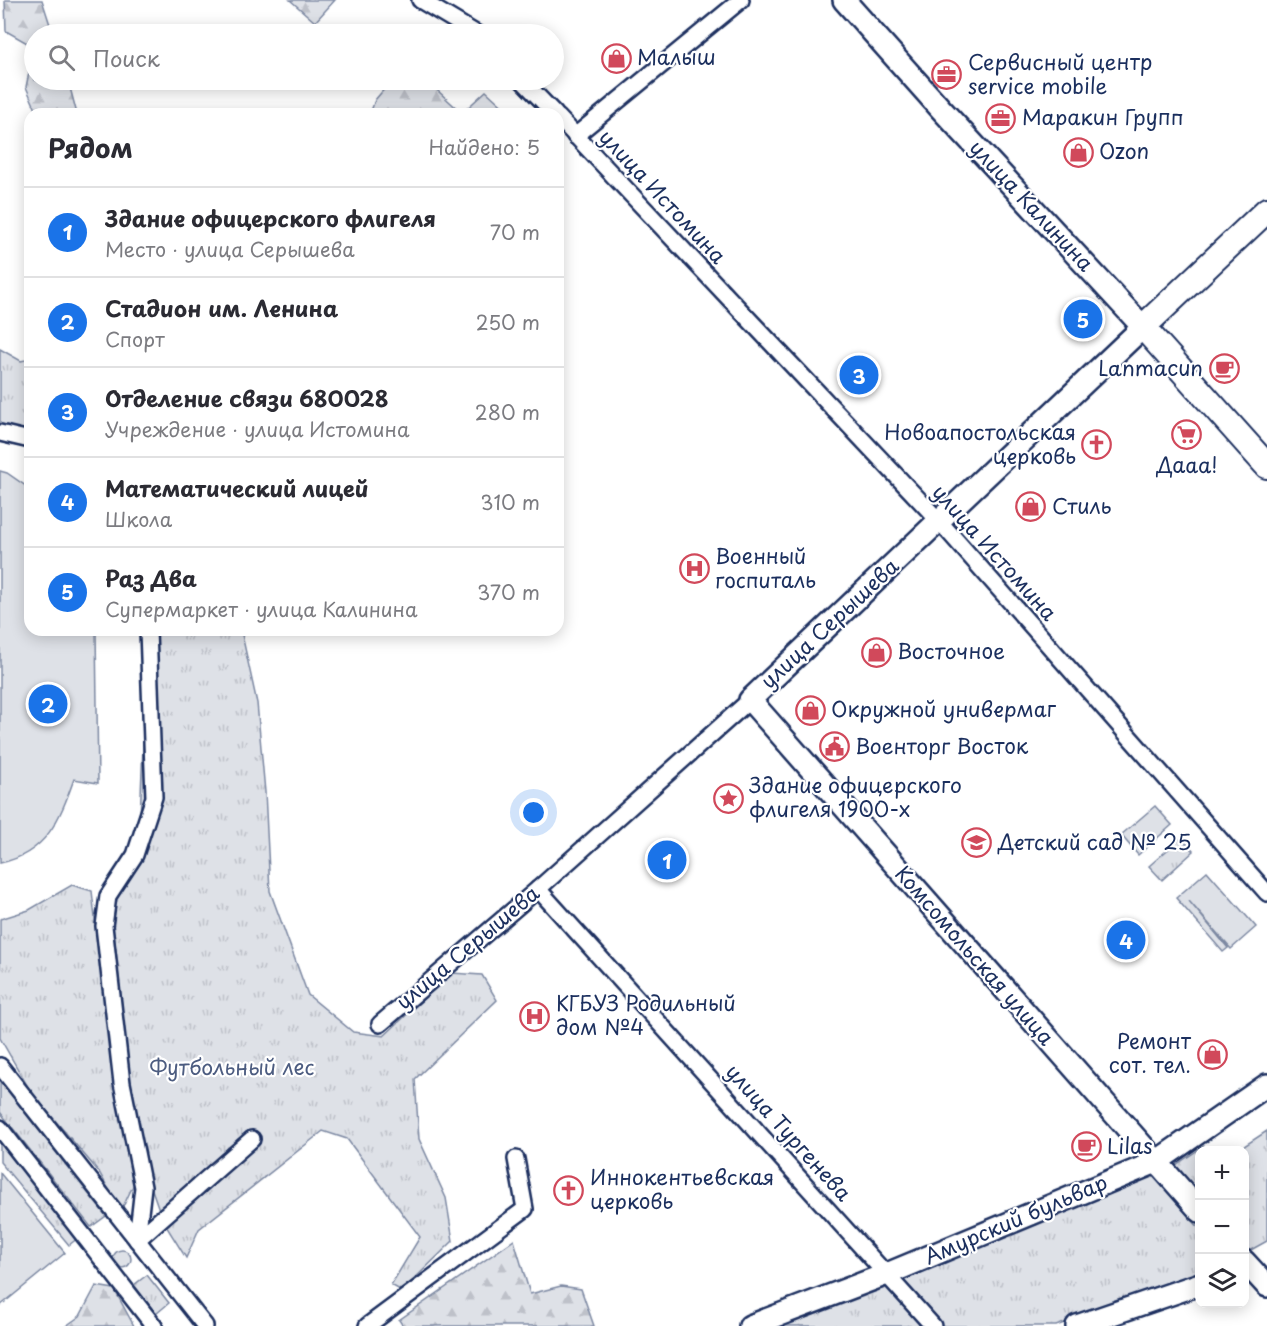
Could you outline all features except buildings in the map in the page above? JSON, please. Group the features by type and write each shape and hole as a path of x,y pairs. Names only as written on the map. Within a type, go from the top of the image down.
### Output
{"main road":[{"name":"улица Серышева","path":"1143,327 1267,210"},
{"name":"улица Калинина","path":"1143,327 1267,466"}],"street":[{"path":"420,0 460,24"},
{"path":"575,136 741,0"},
{"name":"улица Калинина","path":"844,0 941,109 1143,327"},
{"path":"532,90 549,108"},
{"name":"улица Истомина","path":"564,124 940,522 1267,893"},
{"name":"улица Серышева","path":"380,1024 538,889 750,700 1143,327"},
{"path":"0,434 24,439"},
{"path":"137,1240 143,1187 122,1083 104,926 108,896 135,855 154,797 148,636"},
{"name":"Комсомольская улица","path":"750,700 1195,1205"},
{"name":"улица Тургенева","path":"538,889 933,1326"},
{"path":"0,1066 205,1326"},
{"name":"Амурский бульвар","path":"750,1326 887,1274 1156,1161 1267,1085"},
{"path":"0,1128 154,1326"},
{"path":"137,1240 252,1139"},
{"path":"373,1324 525,1209 516,1159"},
{"path":"1251,1263 1267,1286"},
{"path":"1077,1326 1195,1286"}],"green space":[{"path":"5,0 42,0 50,24 24,24 24,41 6,31"},
{"path":"290,0 335,0 315,22"},
{"path":"27,90 71,90 75,108 35,108"},
{"path":"384,90 437,90 457,108 372,108 375,100"},
{"path":"486,91 504,108 467,108"},
{"path":"0,349 21,361 24,360 24,444 0,438"},
{"path":"0,471 24,485 24,636 96,636 98,783 74,779 57,821 49,833 29,852 0,863"},
{"name":"Футбольный лес","path":"141,636 242,636 257,703 265,792 270,891 308,995 353,1032 384,1036 451,973 482,975 497,1000 415,1079 419,1139 446,1198 453,1241 402,1291 391,1285 420,1237 347,1139 323,1131 199,1229 186,1258 163,1221 137,1147 115,942 107,914 139,843 143,746"},
{"path":"1155,806 1172,825 1138,855 1121,835"},
{"path":"1181,838 1194,851 1162,880 1149,866"},
{"path":"1207,871 1256,927 1231,949 1189,901 1228,948 1223,952 1176,898"},
{"path":"72,885 92,891 112,1071 139,1173 121,1211 99,1172 31,1092 0,1038 0,919 29,910"},
{"path":"0,1081 106,1216 91,1227 0,1112"},
{"path":"1267,1131 1267,1241 1249,1251 1249,1146 1244,1146"},
{"path":"0,1143 78,1238 69,1245 0,1162"},
{"path":"1195,1152 1195,1192 1173,1167"},
{"path":"1151,1170 1195,1223 1195,1276 1056,1326 941,1326 897,1275"},
{"path":"0,1173 65,1253 0,1306"},
{"path":"514,1240 530,1294 561,1286 581,1289 594,1326 403,1326 399,1320"},
{"path":"122,1250 130,1255 131,1259 126,1267 122,1268 114,1263 113,1259 118,1251"},
{"path":"147,1275 169,1303 156,1314 134,1285"},
{"path":"883,1281 922,1326 762,1326"},
{"path":"96,1286 114,1289 134,1326 66,1326 80,1316"}],"place":[{"name":"Малыш","path":"616,58"},
{"name":"Сервисный центр service mobile","path":"947,75"},
{"name":"Маракин Групп","path":"1001,118"},
{"name":"Ozon","path":"1078,152"},
{"name":"Раз Два","path":"1083,319"},
{"name":"Lanmacun","path":"1224,369"},
{"name":"Отделение связи 680028","path":"859,375"},
{"name":"Дааа!","path":"1187,435"},
{"name":"Новоапостольская церковь","path":"1097,445"},
{"name":"Стиль","path":"1031,507"},
{"name":"Военный госпиталь","path":"694,569"},
{"name":"Восточное","path":"876,652"},
{"name":"Стадион им. Ленина","path":"48,704"},
{"name":"Окружной универмаг","path":"810,710"},
{"name":"Военторг Восток","path":"834,747"},
{"name":"Здание офицерского флигеля 1900-х","path":"728,798"},
{"name":"Детский сад № 25","path":"977,843"},
{"name":"Здание офицерского флигеля","path":"667,860"},
{"name":"Математический лицей","path":"1126,940"},
{"name":"КГБУЗ Родильный дом №4","path":"535,1016"},
{"name":"Ремонт сот. тел.","path":"1212,1054"},
{"name":"Lilas","path":"1086,1147"},
{"name":"Иннокентьевская церковь","path":"569,1190"}]}
